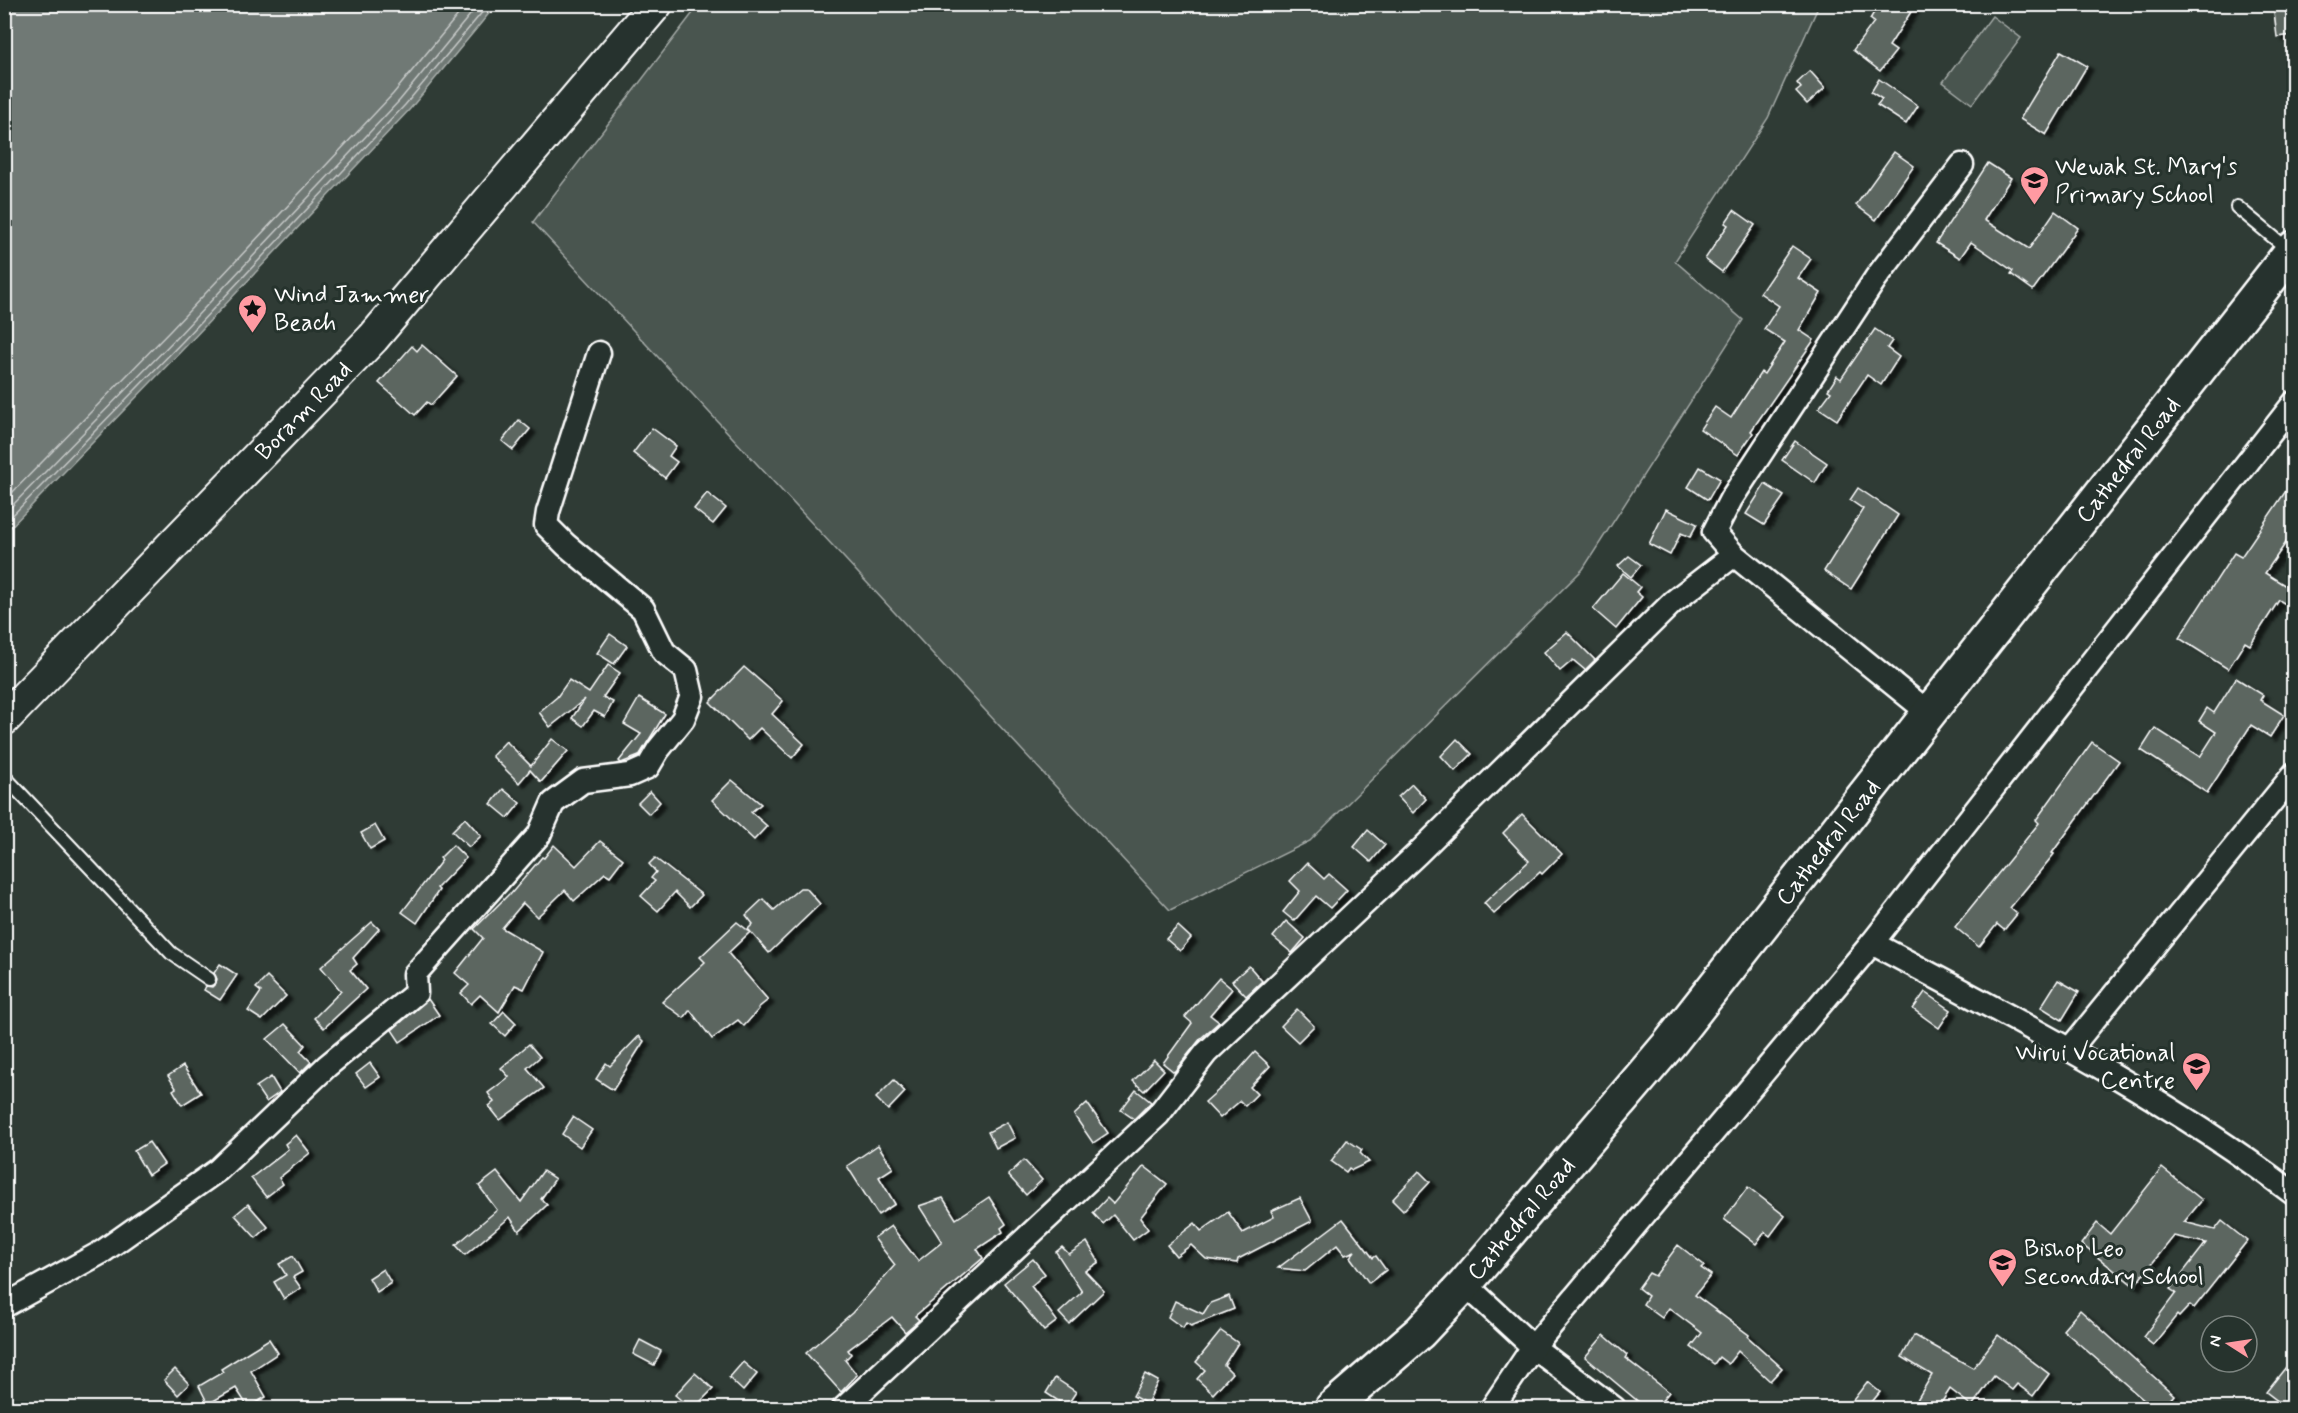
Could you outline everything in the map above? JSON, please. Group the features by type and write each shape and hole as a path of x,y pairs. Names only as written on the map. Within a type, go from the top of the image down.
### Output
{"main road":[{"name":"Cathedral Road","path":"1332,1408 1420,1332 1465,1284 1670,1043 2292,250"}],"street":[{"name":"Boram Road","path":"4,719 373,338 656,4"},
{"path":"1929,713 1734,555 1714,532 1731,499 1876,278 1962,165"},
{"path":"4,1306 102,1252 218,1170 327,1066 416,993 415,974 539,835 554,803 583,781 630,775 648,767 658,750 683,719 692,696 686,670 664,652 643,609 566,545 546,525 548,512 599,353"},
{"path":"1492,1408 1533,1347 1872,943 2294,403"},
{"path":"844,1408 1158,1115 1206,1053 1417,854 1673,602 1734,555"},
{"path":"2070,1049 2294,774"},
{"path":"1872,943 2070,1049 2250,1161 2294,1194"},
{"path":"1465,1284 1533,1347 1614,1408"}],"lane":[{"path":"2237,207 2292,250"},
{"path":"4,776 171,953 209,980"}],"shaded area":[{"path":"699,5 1819,5 1768,118 1675,261 1743,320 1583,569 1310,841 1170,910 533,222"},
{"path":"1992,16 2021,38 1972,104 1943,82"}],"water":[{"path":"5,4 496,5 410,109 5,533"}],"building":[{"path":"1879,4 1916,4 1889,46 1896,51 1880,71 1853,50 1874,22 1870,19"},
{"path":"2273,4 2294,4 2294,35 2277,37"},
{"path":"2061,51 2087,66 2046,135 2020,119"},
{"path":"1810,71 1825,88 1807,104 1796,92 1801,88 1797,83"},
{"path":"1879,79 1918,106 1906,124 1877,105 1882,99 1871,92"},
{"path":"1894,152 1914,166 1876,220 1856,205"},
{"path":"1988,163 2011,178 1984,220 2029,249 2055,211 2078,228 2033,290 2011,274 2013,271 1971,242 1960,258 1936,243"},
{"path":"1734,210 1755,225 1722,272 1705,259 1728,225 1725,223"},
{"path":"1792,246 1811,259 1798,278 1821,293 1799,330 1814,340 1751,431 1753,433 1738,455 1700,429 1715,407 1731,418 1761,372 1764,374 1785,342 1764,329 1779,306 1760,293"},
{"path":"1875,329 1892,341 1887,348 1899,357 1881,385 1867,375 1837,420 1819,408 1831,392 1828,390 1837,376 1841,379"},
{"path":"422,345 457,376 431,405 427,402 415,415 379,383 412,346 417,351"},
{"path":"519,420 530,429 513,450 502,441"},
{"path":"652,428 676,446 669,456 677,462 665,478 633,453"},
{"path":"1795,441 1827,463 1815,483 1782,460"},
{"path":"1700,467 1720,479 1708,500 1688,487"},
{"path":"2294,479 2294,531 2265,573 2294,591 2294,609 2279,600 2250,645 2245,642 2228,669 2179,638 2234,553 2241,557"},
{"path":"1765,484 1784,496 1764,525 1746,514"},
{"path":"1858,488 1898,515 1851,589 1824,571 1863,509 1850,500"},
{"path":"707,493 726,508 713,524 694,509"},
{"path":"1666,509 1697,524 1690,537 1681,533 1670,555 1649,544"},
{"path":"1629,556 1641,565 1631,577 1618,566"},
{"path":"1623,573 1640,587 1636,592 1642,597 1616,629 1593,609"},
{"path":"1567,632 1595,660 1585,670 1573,660 1560,671 1544,652"},
{"path":"610,634 627,646 614,664 597,653"},
{"path":"608,665 620,673 603,697 613,702 605,717 594,711 583,726 572,718 585,699 550,727 539,712 557,697 569,680 589,693"},
{"path":"744,667 783,701 772,714 804,744 792,758 760,728 748,740 710,702"},
{"path":"2236,678 2263,695 2260,700 2284,715 2270,737 2251,725 2207,793 2141,750 2155,728 2200,757 2216,732 2199,721 2207,708 2214,713"},
{"path":"639,698 665,714 639,756 621,763 619,761 641,734 624,724"},
{"path":"552,739 568,751 541,782 530,770 519,783 492,756 506,741 531,766"},
{"path":"1457,739 1472,754 1455,771 1441,756"},
{"path":"2092,742 2119,761 2052,853 2054,854 2010,908 2017,914 2004,930 1997,924 1979,947 1955,927 2039,823 2036,820"},
{"path":"732,780 761,804 751,812 767,826 754,840 712,800"},
{"path":"1412,784 1426,799 1413,813 1398,797"},
{"path":"503,789 520,803 508,818 491,804"},
{"path":"650,791 660,802 649,814 638,803"},
{"path":"1522,814 1562,854 1494,914 1484,903 1529,861 1503,833"},
{"path":"465,818 481,836 469,847 452,831"},
{"path":"375,825 384,841 370,849 361,833"},
{"path":"1368,830 1385,845 1371,862 1354,847"},
{"path":"600,841 623,859 610,876 605,873 574,901 565,890 537,917 523,903 502,928 543,952 524,989 515,985 499,1012 480,995 471,1004 461,993 469,985 455,973 483,938 474,929 510,895 554,845 576,866"},
{"path":"453,845 466,858 437,888 439,890 417,923 402,912 442,860 440,858"},
{"path":"655,858 702,895 690,907 675,892 658,911 641,896 655,881 651,878 656,872 649,864"},
{"path":"1307,863 1324,879 1329,874 1347,890 1330,908 1316,896 1294,921 1283,912 1300,891 1290,881"},
{"path":"800,888 806,888 820,904 769,953 748,929 753,924 746,915 763,899 774,910"},
{"path":"1286,921 1305,938 1292,953 1273,937"},
{"path":"372,922 379,929 353,958 357,964 350,970 366,989 324,1028 314,1018 341,991 321,967"},
{"path":"737,922 750,932 728,953 768,1000 758,1008 744,1026 738,1020 712,1039 690,1010 684,1018 662,1002 705,962 700,957"},
{"path":"1178,926 1191,938 1180,951 1166,939"},
{"path":"220,964 237,975 220,1000 204,990 206,986 212,987 216,983 214,973"},
{"path":"1249,966 1262,981 1246,996 1232,981"},
{"path":"267,977 286,996 262,1020 248,1011 261,992 256,988"},
{"path":"1219,978 1232,989 1210,1015 1219,1022 1201,1038 1174,1072 1163,1063 1192,1023 1185,1017"},
{"path":"2058,980 2079,992 2062,1020 2041,1007"},
{"path":"1925,992 1951,1010 1939,1028 1913,1009"},
{"path":"428,999 439,1015 400,1042 392,1030"},
{"path":"1297,1009 1314,1026 1298,1042 1281,1026"},
{"path":"504,1011 516,1023 505,1036 492,1024"},
{"path":"285,1024 305,1045 300,1051 311,1062 300,1073 267,1039"},
{"path":"639,1036 644,1041 613,1090 596,1079 606,1063 610,1066"},
{"path":"529,1044 540,1057 527,1068 544,1088 500,1120 489,1106 494,1102 488,1093 509,1077 501,1068"},
{"path":"1255,1052 1270,1066 1250,1087 1257,1094 1245,1106 1240,1101 1220,1118 1205,1102 1231,1079"},
{"path":"1154,1060 1164,1070 1144,1091 1133,1081"},
{"path":"370,1063 380,1077 366,1087 356,1074"},
{"path":"183,1066 201,1093 182,1105 173,1090 176,1088 168,1076"},
{"path":"271,1077 280,1092 266,1102 256,1087"},
{"path":"894,1080 905,1092 888,1110 876,1098"},
{"path":"1136,1090 1151,1102 1134,1119 1121,1110"},
{"path":"1087,1103 1108,1133 1093,1143 1074,1115"},
{"path":"573,1117 592,1130 580,1147 562,1134"},
{"path":"1007,1122 1015,1138 996,1148 988,1132"},
{"path":"296,1135 310,1153 279,1178 283,1184 266,1197 251,1178 288,1149 285,1144"},
{"path":"1347,1140 1362,1150 1360,1153 1369,1162 1352,1170 1349,1168 1346,1172 1331,1161"},
{"path":"149,1142 164,1164 148,1175 134,1151"},
{"path":"878,1145 893,1168 879,1177 895,1204 878,1215 847,1166"},
{"path":"1024,1160 1042,1180 1026,1195 1008,1175"},
{"path":"1144,1166 1167,1184 1140,1218 1148,1229 1133,1240 1113,1215 1103,1224 1093,1213 1107,1198 1113,1204"},
{"path":"2162,1168 2202,1200 2184,1222 2215,1230 2222,1221 2247,1241 2194,1308 2190,1305 2179,1317 2177,1315 2153,1345 2143,1337 2176,1293 2170,1289 2206,1243 2174,1236 2134,1286 2081,1244 2097,1223 2110,1234"},
{"path":"543,1171 555,1179 541,1199 547,1205 519,1231 510,1217 465,1255 456,1245 497,1210 479,1186 497,1172 521,1202"},
{"path":"1419,1171 1430,1182 1403,1211 1392,1200"},
{"path":"1748,1187 1785,1216 1770,1236 1765,1232 1756,1244 1724,1219"},
{"path":"989,1197 1006,1224 1001,1228 1003,1232 977,1249 983,1258 915,1316 919,1320 905,1332 892,1317 848,1350 851,1354 845,1360 857,1375 841,1392 806,1353 852,1313 895,1265 874,1238 891,1226 918,1261 942,1242 919,1206 943,1198 956,1219"},
{"path":"1300,1198 1312,1221 1238,1259 1237,1263 1206,1259 1191,1245 1176,1256 1167,1245 1195,1223 1201,1231 1228,1212 1243,1233 1274,1217 1271,1211"},
{"path":"248,1204 268,1227 256,1238 235,1215"},
{"path":"1343,1219 1373,1258 1376,1256 1386,1270 1369,1283 1350,1257 1355,1251 1345,1255 1337,1245 1305,1271 1278,1268"},
{"path":"1087,1242 1099,1262 1085,1271 1104,1291 1069,1324 1059,1313 1082,1292 1056,1252 1062,1247 1069,1254"},
{"path":"1678,1245 1704,1265 1701,1268 1711,1275 1695,1295 1749,1335 1748,1337 1782,1368 1770,1381 1738,1351 1728,1364 1719,1357 1714,1364 1691,1347 1702,1333 1669,1308 1662,1318 1643,1304 1648,1296 1638,1288 1649,1273 1655,1276"},
{"path":"293,1256 302,1272 293,1277 301,1288 284,1299 274,1282 286,1275 279,1264"},
{"path":"1033,1259 1045,1274 1031,1286 1057,1321 1044,1331 1004,1283"},
{"path":"383,1269 391,1283 377,1292 369,1278"},
{"path":"1229,1296 1234,1309 1191,1326 1186,1323 1183,1328 1168,1317 1175,1301 1203,1314 1210,1303"},
{"path":"2080,1310 2174,1395 2163,1408 2153,1408 2063,1330"},
{"path":"1221,1331 1238,1343 1224,1365 1232,1373 1213,1394 1197,1379 1205,1370 1196,1362"},
{"path":"1604,1335 1627,1355 1625,1358 1669,1392 1656,1408 1646,1408 1585,1357"},
{"path":"1914,1335 1973,1368 1998,1335 2049,1374 2033,1396 2017,1384 2012,1390 1994,1376 1972,1406 1950,1389 1938,1408 1912,1408 1932,1375 1902,1357"},
{"path":"269,1339 278,1353 251,1371 266,1397 248,1407 236,1388 208,1404 199,1386 223,1372 221,1369"},
{"path":"640,1340 661,1351 654,1365 633,1354"},
{"path":"2294,1357 2294,1408 2287,1408 2266,1392"},
{"path":"743,1362 757,1374 743,1391 729,1378"},
{"path":"175,1369 189,1384 178,1395 164,1380"},
{"path":"695,1373 713,1389 694,1408 690,1408 675,1395"},
{"path":"1145,1374 1158,1381 1147,1404 1133,1396"},
{"path":"1055,1378 1076,1392 1070,1401 1063,1404 1046,1393"},
{"path":"1867,1382 1880,1392 1867,1408 1847,1408"}],"place":[{"name":"Wewak St. Mary's Primary School","path":"2034,206"},
{"name":"Wind Jammer Beach","path":"253,334"},
{"name":"Wirui Vocational Centre","path":"2196,1092"},
{"name":"Bishop Leo Secondary School","path":"2003,1288"}]}
